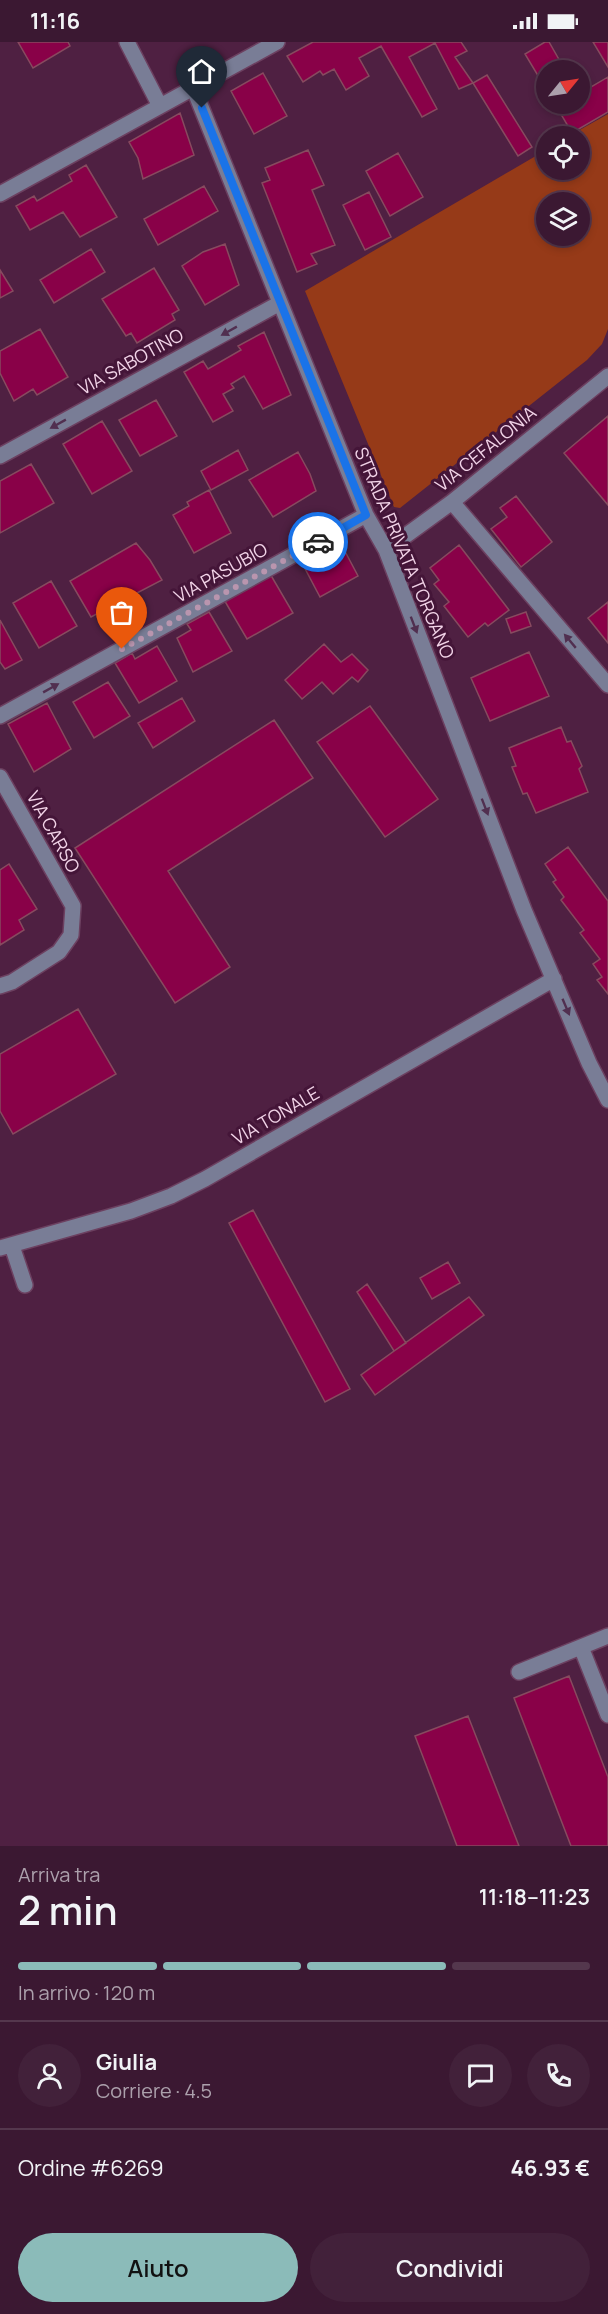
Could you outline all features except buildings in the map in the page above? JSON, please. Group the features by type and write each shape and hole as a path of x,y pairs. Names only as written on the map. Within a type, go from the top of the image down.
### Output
{"street":[{"path":"128,42 160,106"},
{"path":"0,194 277,42"},
{"name":"STRADA PRIVATA TORGANO","path":"193,87 366,515 386,550 524,910 589,1063 608,1100"},
{"name":"VIA SABOTINO","path":"0,456 280,303"},
{"name":"VIA CEFALONIA","path":"386,550 452,502 608,376"},
{"path":"452,502 608,685"},
{"name":"VIA PASUBIO","path":"0,716 366,515"},
{"name":"VIA CARSO","path":"0,777 73,906 71,935 59,952 12,982 0,986"},
{"name":"VIA TONALE","path":"6,1247 130,1211 171,1196 205,1179 554,979"},
{"path":"6,1247 25,1285"},
{"path":"519,1672 608,1636"},
{"path":"581,1647 608,1715"}],"shaded area":[{"path":"608,114 608,329 602,344 587,360 400,508 394,507 305,291 536,156 536,180 590,180 590,126 587,126"}],"way so far":[{"path":"122,649 318,542"}],"route":[{"path":"202,108 366,515 318,542"}]}
